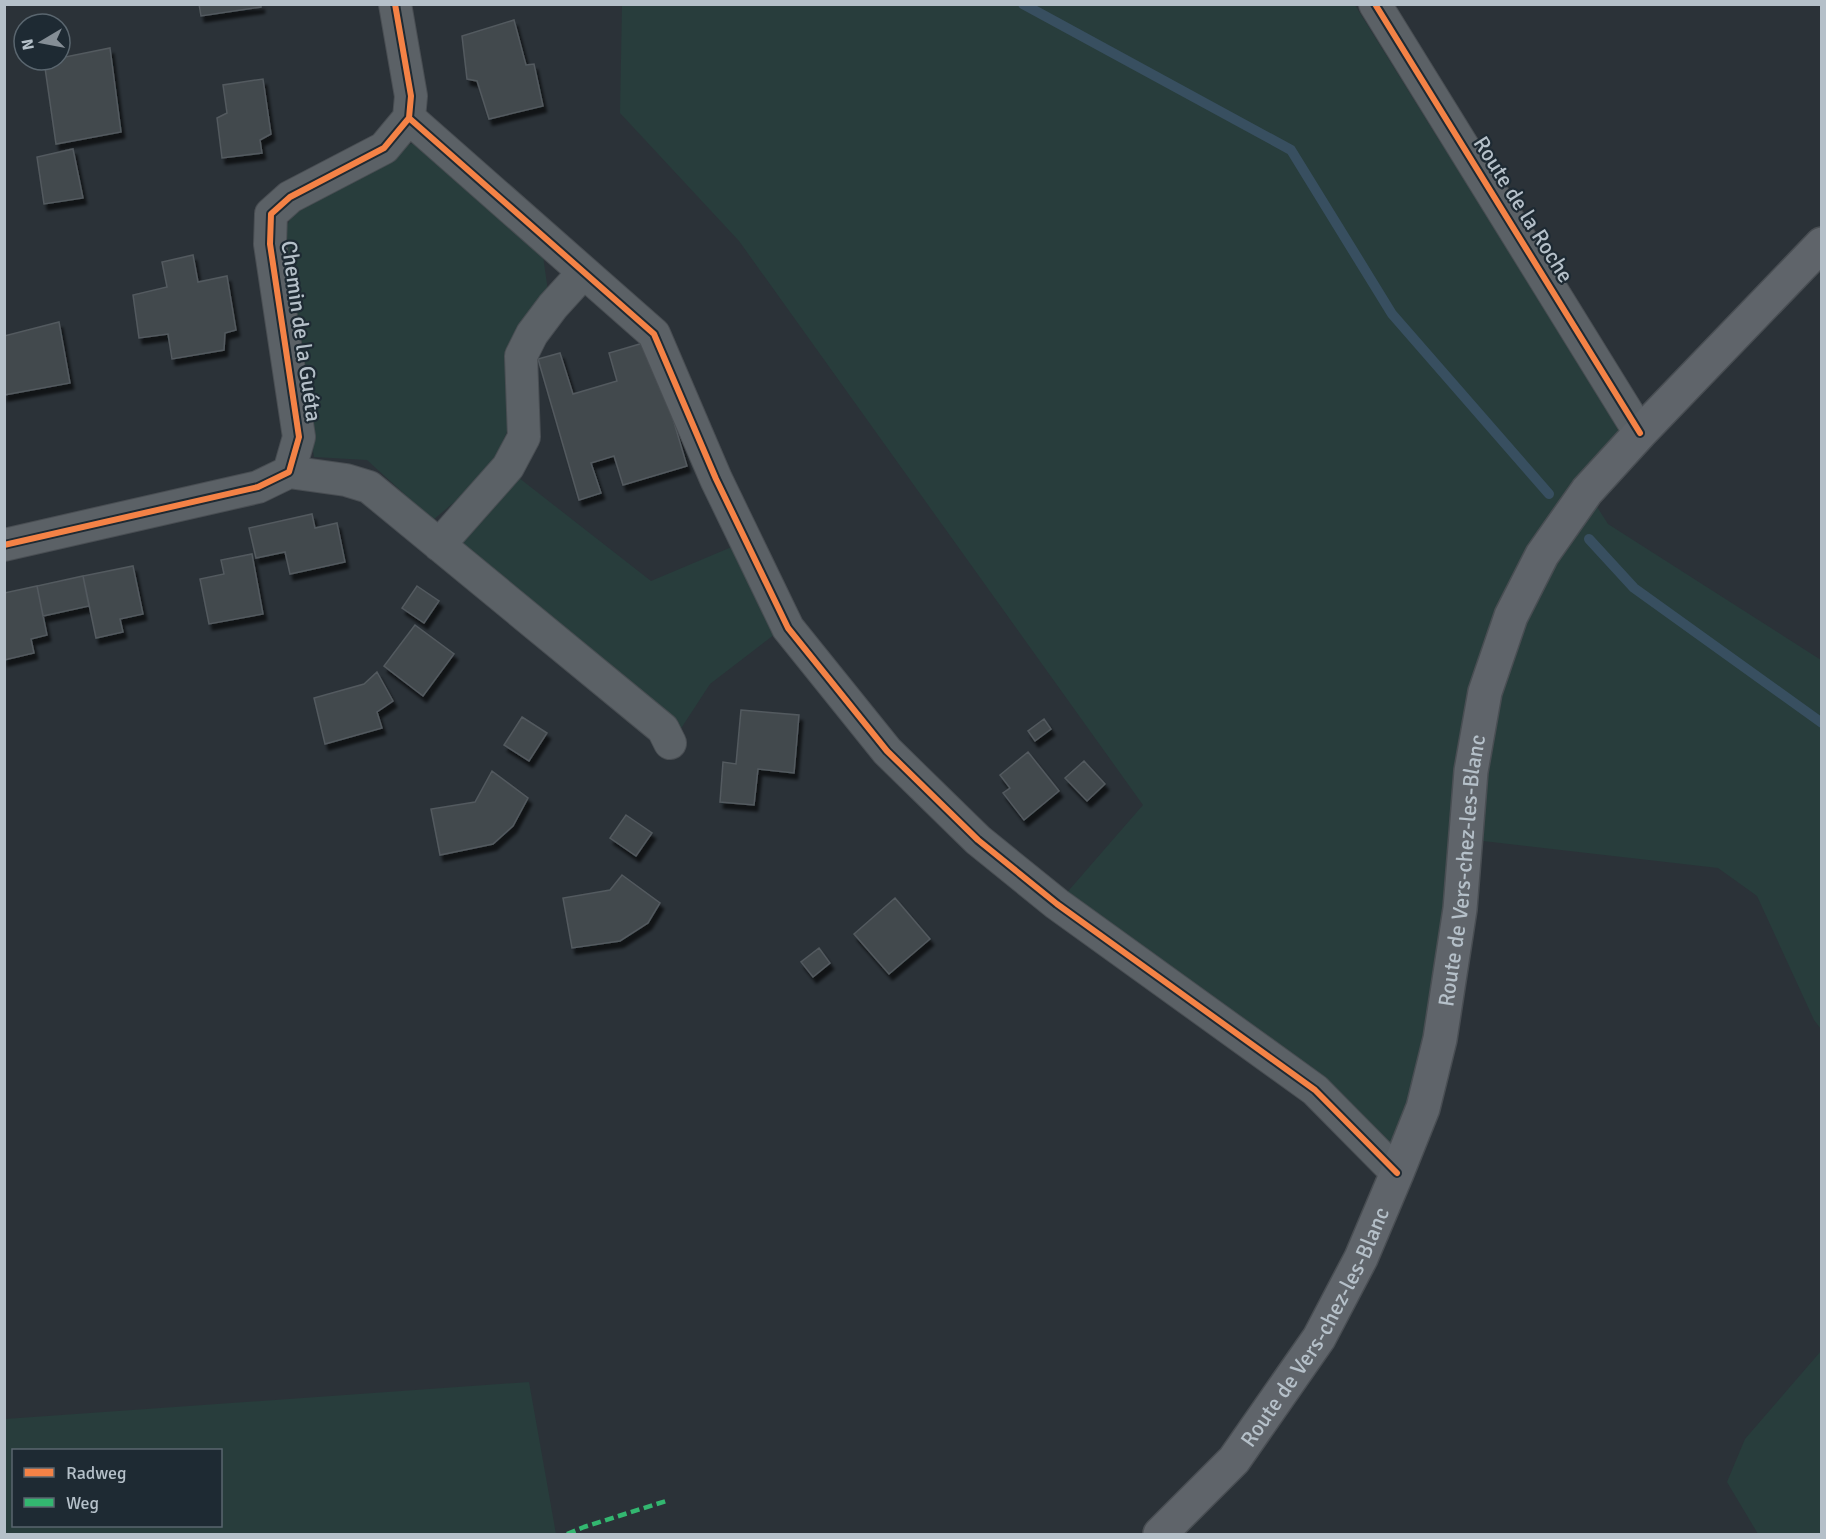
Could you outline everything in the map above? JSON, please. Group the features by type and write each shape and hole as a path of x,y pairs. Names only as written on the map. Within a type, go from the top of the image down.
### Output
{"main road":[{"name":"Route de Vers-chez-les-Blanc","path":"1160,1534 1234,1460 1319,1338 1361,1258 1423,1108 1440,1039 1460,909 1471,771 1485,692 1510,616 1542,555 1587,491 1640,432 1821,244"}],"street":[{"path":"395,4 411,96 409,118 654,334 716,478 788,628 887,751 978,840 1058,904 1315,1090 1397,1173"},
{"name":"Route de la Roche","path":"1376,4 1640,432"},
{"name":"Chemin de la Guéta","path":"289,472 299,436 270,244 271,214 290,197 384,148 409,118"},
{"path":"439,545 508,467 524,437 521,356 532,334 553,306 583,273"},
{"path":"4,545 258,487 289,472 346,480 369,487 663,729 670,743"}],"green space":[{"path":"622,5 1355,5 1439,140 1640,432 1587,491 1608,524 1821,660 1821,1029 1814,1020 1757,896 1718,868 1466,839 1397,1173 1057,904 1143,805 739,241 620,113"},
{"path":"420,139 542,249 548,291 509,427 489,473 433,520 367,460 314,457 282,234 299,204"},
{"path":"514,474 651,581 734,546 779,631 710,684 678,733 456,540"},
{"path":"1821,1351 1821,1534 1758,1534 1727,1482 1745,1439"},
{"path":"529,1382 556,1534 5,1534 5,1419"}],"building":[{"path":"199,4 261,4 261,7 201,16"},
{"path":"514,20 526,65 534,64 543,106 489,119 477,81 467,79 462,36"},
{"path":"110,48 121,132 56,144 46,72 72,72 72,56"},
{"path":"263,79 271,134 260,140 262,153 222,158 217,118 227,113 223,85"},
{"path":"73,149 83,198 44,204 37,157"},
{"path":"193,255 198,282 227,276 236,330 225,333 224,350 172,359 168,334 139,338 133,295 167,287 162,262"},
{"path":"59,322 70,383 4,395 4,336"},
{"path":"650,341 687,466 623,485 614,456 591,463 601,493 579,500 538,359 560,353 573,394 617,381 609,353"},
{"path":"312,514 315,528 337,523 345,562 290,574 285,552 256,558 249,528"},
{"path":"252,554 263,614 209,624 200,579 224,574 221,560"},
{"path":"133,566 143,614 120,619 123,632 96,638 83,576"},
{"path":"83,576 89,606 43,616 37,586"},
{"path":"37,586 47,635 31,639 34,653 4,660 4,593"},
{"path":"417,586 439,601 424,623 402,608"},
{"path":"415,625 454,654 423,696 384,666"},
{"path":"377,672 393,701 377,712 382,728 325,744 314,698 364,684"},
{"path":"741,710 799,715 794,773 758,769 754,805 720,802 723,762 736,764"},
{"path":"522,717 547,733 529,761 504,745"},
{"path":"1044,719 1051,729 1035,741 1028,731"},
{"path":"1028,752 1059,791 1024,820 1003,793 1010,788 1000,775"},
{"path":"1084,761 1105,784 1087,801 1065,778"},
{"path":"492,771 528,798 513,826 493,844 440,855 431,809 475,802"},
{"path":"626,815 652,833 636,856 610,838"},
{"path":"622,875 660,903 648,923 620,941 572,948 563,898 610,890"},
{"path":"895,898 930,939 889,974 854,934"},
{"path":"819,948 830,963 813,977 801,962"}],"waterway":[{"path":"1023,4 1291,150 1392,314 1549,494"},
{"path":"1589,539 1634,588 1822,723"}],"marked path":[{"path":"567,1534 666,1501"}],"cycle path":[{"path":"4,545 258,487 289,472 299,437 270,244 271,214 290,197 384,148 409,118 411,96 395,4"},
{"path":"1375,4 1640,433"},
{"path":"409,118 654,334 716,479 788,628 887,751 978,840 1057,904 1315,1090 1397,1173"}]}
